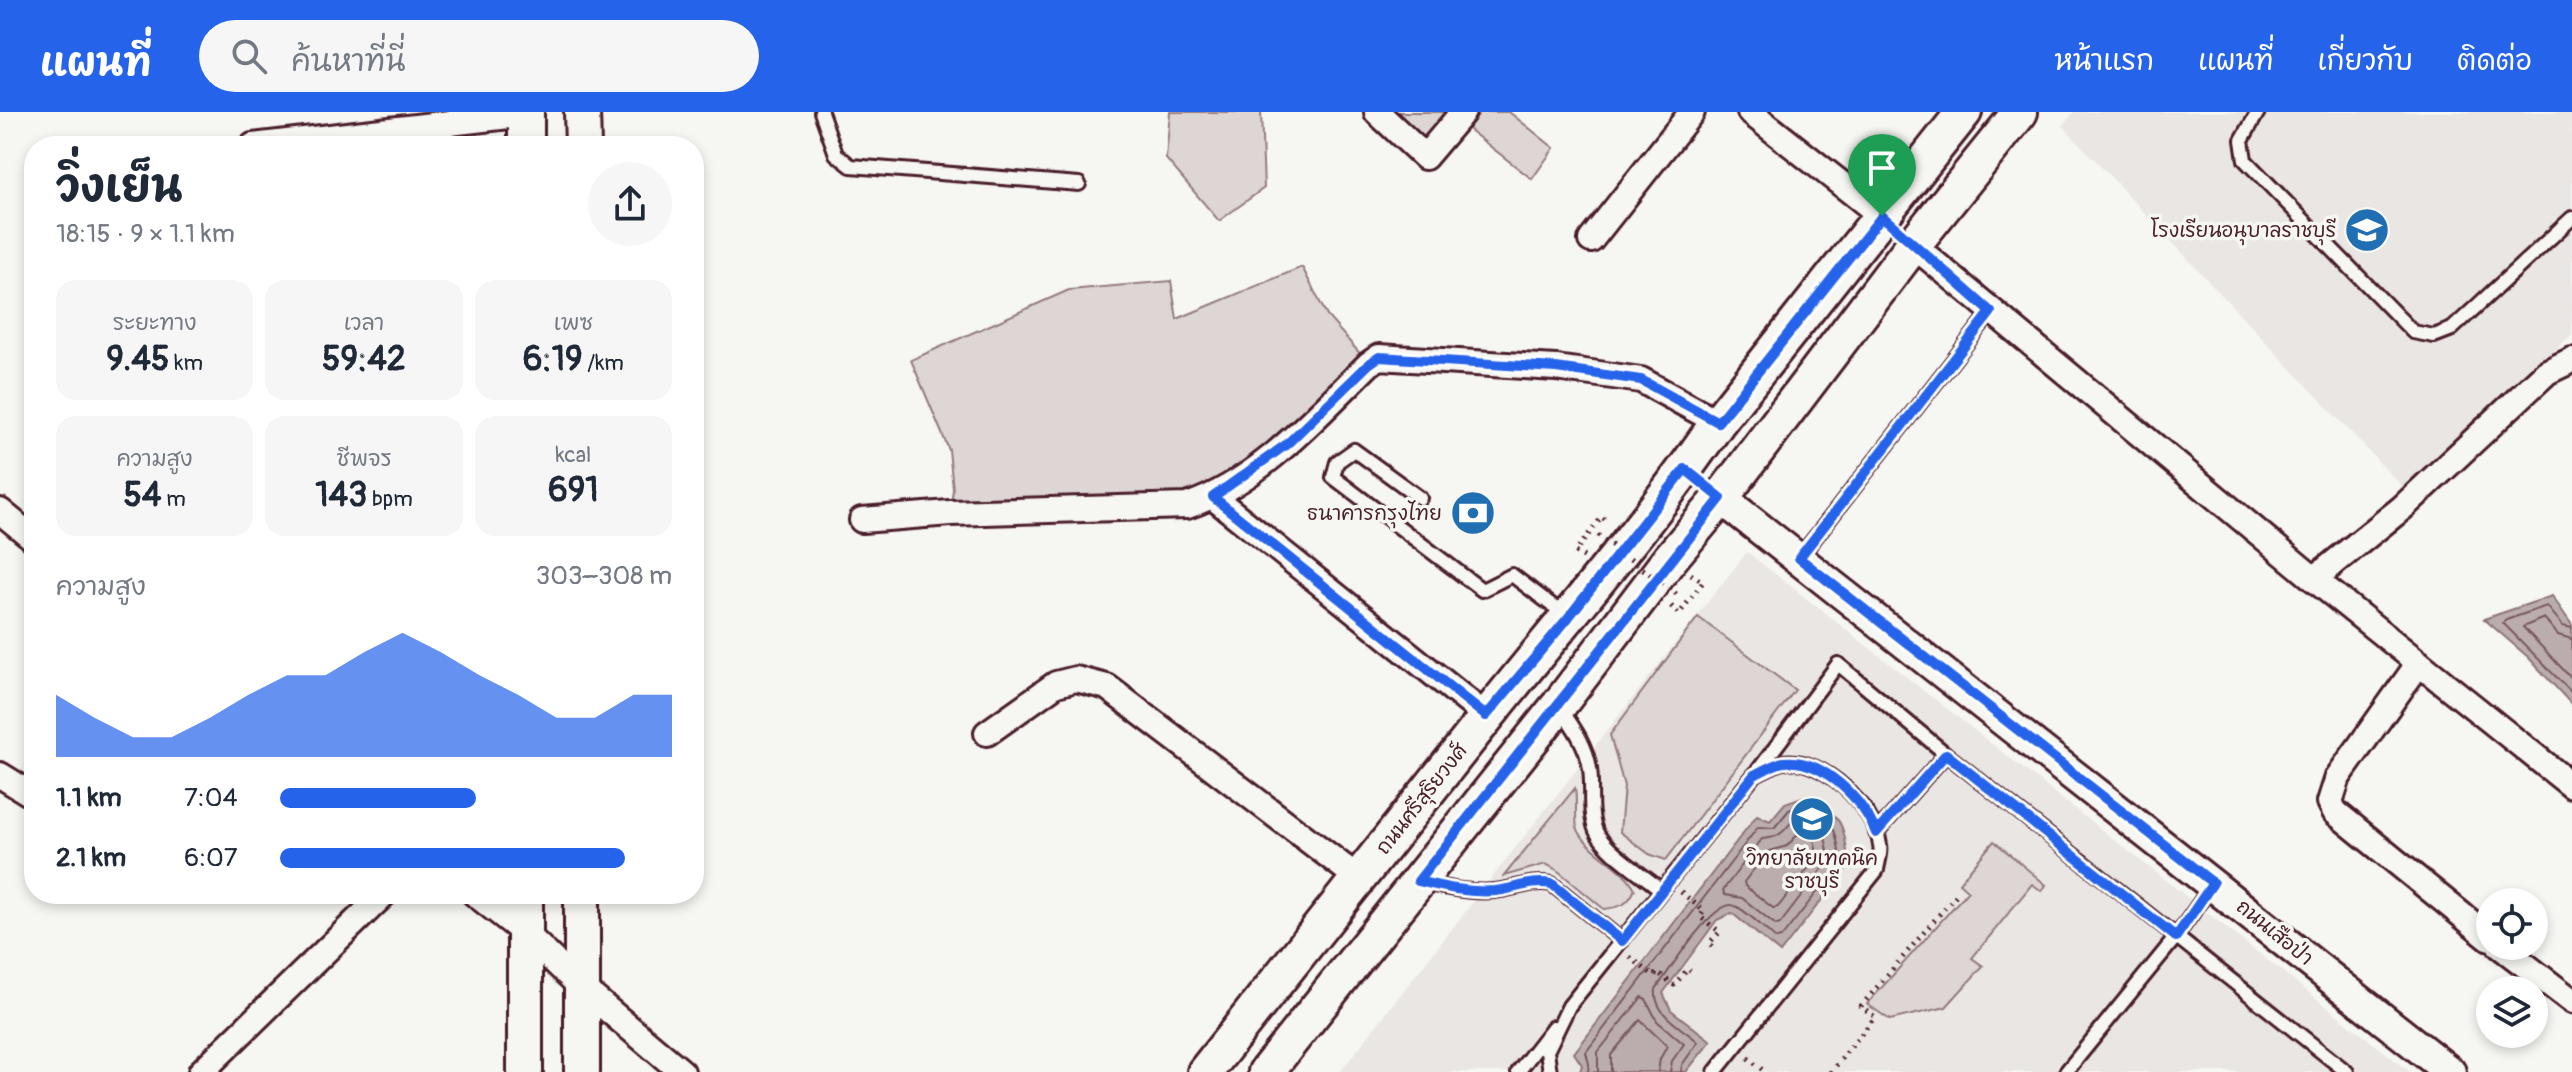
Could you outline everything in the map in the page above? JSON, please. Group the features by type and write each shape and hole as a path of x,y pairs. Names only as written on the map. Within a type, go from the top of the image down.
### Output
{"main road":[{"path":"582,112 583,136"},
{"name":"ถนนศรีสุริยวงศ์","path":"1205,1072 1486,716 1568,618 1718,422 1964,112"},
{"path":"1266,1072 1559,705 1913,245 2020,112"},
{"path":"1882,216 1913,245"},
{"path":"1685,469 1721,498"},
{"path":"525,904 525,1072"},
{"path":"582,904 582,1072"}],"street":[{"path":"1377,112 1425,157 1463,112"},
{"path":"1591,240 1692,112"},
{"path":"1750,112 1882,216"},
{"path":"377,136 526,124"},
{"path":"1913,245 2314,579 2572,786"},
{"path":"862,520 950,513 1187,506 1213,497 1287,444 1379,357 1556,368 1641,380 1718,422"},
{"path":"2314,579 2402,508 2547,372 2572,360"},
{"path":"1213,497 1486,716"},
{"name":"ถนนเสือป่า","path":"1721,498 2450,1072"},
{"path":"0,511 24,531"},
{"path":"2419,663 2338,777 2330,802 2335,812 2476,927"},
{"path":"987,733 1056,684 1076,679 1107,687 1358,878"},
{"path":"0,775 24,790"},
{"path":"201,1072 374,904"},
{"path":"488,904 682,1072"},
{"path":"2518,960 2572,1001"}],"lane":[{"path":"821,112 836,154 851,166 1079,184"},
{"path":"2258,112 2242,140 2245,160 2413,332 2434,336 2452,329 2572,218"},
{"path":"1799,558 1991,312"},
{"path":"1420,498 1354,450 1337,462 1333,477 1482,590 1509,571 1568,618"},
{"path":"1518,1072 1754,775 1838,664 1946,754 2347,1072"},
{"path":"1559,705 1579,736 1590,767 1591,806 1597,833 1610,848 1661,890"},
{"path":"1876,833 1946,754"},
{"path":"1715,1072 1877,870 1881,846 1868,812 1843,785 1807,764 1783,762 1754,775"},
{"path":"1418,881 1473,891 1498,891 1539,881 1552,884 1622,941"},
{"path":"2066,1072 2176,937 2213,883"},
{"path":"1550,1072 1547,1051 1569,1006"}],"path":[{"path":"1575,552 1602,517 1608,522 1598,535 1679,596 1670,607 1679,614 1703,582"},
{"path":"1831,1072 1875,1017 1861,1006 1956,895 1952,892"},
{"path":"1683,894 1704,911 1700,917 1720,932 1709,943 1712,946"},
{"path":"1635,961 1654,976 1657,972 1674,985 1688,969 1690,971"}],"shaded area":[{"path":"1170,112 1261,112 1264,188 1219,221 1166,159"},
{"path":"1388,112 1447,112 1423,143"},
{"path":"1480,112 1509,112 1554,148 1532,179 1468,129"},
{"name":"โรงเรียนอนุบาลราชบุรี","path":"2074,112 2572,112 2572,334 2409,494 2063,126"},
{"path":"1302,267 1327,316 1369,364 1213,497 950,513 953,489 949,450 911,360 1069,290 1171,281 1177,319"},
{"name":"วิทยาลัยเทคนิค ราชบุรี","path":"1747,552 2410,1072 1340,1072"},
{"path":"1698,617 1795,690 1666,860 1649,854 1620,832 1624,786 1610,735"},
{"path":"1575,788 1576,824 1582,836 1622,872 1635,889 1630,899 1619,906 1604,909 1546,864 1504,876"},
{"path":"1994,841 2046,885 2042,891 2032,884 1972,958 1983,966 1946,1007 1890,1020 1867,1004 1968,891 1959,883"}],"water":[{"path":"2552,596 2572,625 2572,705 2528,657 2484,619"},
{"path":"1802,797 1826,809 1839,822 1849,865 1780,953 1732,913 1717,920 1663,993 1671,1010 1711,1041 1686,1072 1580,1072 1582,1065 1574,1053 1757,815 1770,821 1785,803"}],"place":[{"name":"โรงเรียนอนุบาลราชบุรี","path":"2367,230"},
{"name":"ธนาคารกรุงไทย","path":"1473,513"},
{"name":"วิทยาลัยเทคนิค ราชบุรี","path":"1812,819"}],"route":[{"path":"1882,216 1991,312 1799,558 2213,883 2198,906 2176,937 1946,754 1876,833 1868,812 1843,785 1807,764 1783,762 1754,775 1622,941 1552,884 1539,881 1498,891 1473,891 1418,881 1721,498 1685,469 1486,716 1213,497 1287,444 1379,357 1556,368 1641,380 1718,422 1882,216"}]}
